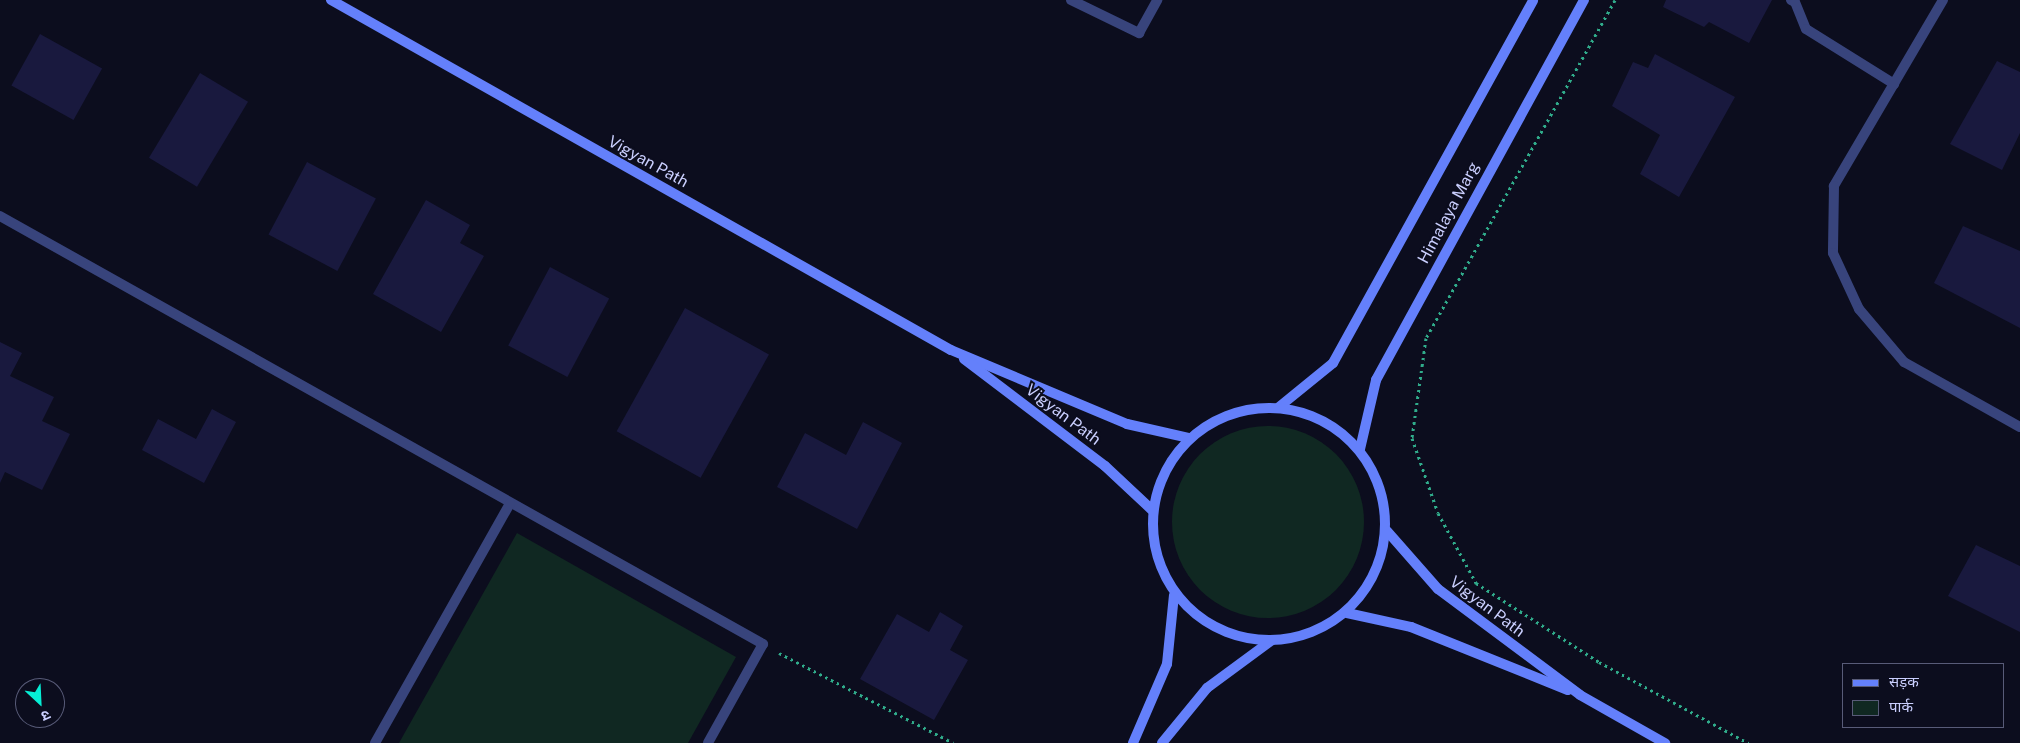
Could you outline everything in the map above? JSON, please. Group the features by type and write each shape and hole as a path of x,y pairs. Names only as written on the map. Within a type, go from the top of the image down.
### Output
{"main road":[{"name":"Vigyan Path","path":"331,0 951,350 1127,424 1189,438"},
{"name":"Himalaya Marg","path":"1279,407 1333,363 1533,0"},
{"name":"Himalaya Marg","path":"1360,449 1376,380 1584,0"},
{"name":"Vigyan Path","path":"951,350 1106,466 1152,510"},
{"path":"1279,407 1323,420 1360,449 1381,488 1387,531 1374,578 1347,613 1305,637 1252,641 1215,629 1174,595 1156,560 1152,510 1164,471 1189,438 1233,412 1279,407"},
{"name":"Vigyan Path","path":"1387,531 1438,589 1580,695 1665,743"},
{"path":"1133,743 1167,664 1174,595"},
{"name":"Vigyan Path","path":"1347,613 1411,627 1580,695"},
{"path":"1162,743 1207,688 1273,639"}],"street":[{"path":"1071,0 1139,33 1157,0"},
{"path":"1944,0 1834,186 1833,253 1859,309 1904,362 2020,427"},
{"path":"1794,1 1806,30 1894,84"},
{"path":"0,216 763,644 708,743"},
{"path":"375,743 510,503"}],"path":[{"path":"1615,0 1426,338 1412,438 1438,513 1476,583 1599,662 1748,743"},
{"path":"763,644 952,743"}],"green space":[{"path":"1259,426 1277,426 1305,433 1321,442 1336,454 1348,469 1357,485 1364,513 1364,531 1357,559 1348,575 1336,590 1321,602 1305,611 1277,618 1259,618 1240,614 1223,607 1207,596 1194,583 1183,567 1176,550 1172,531 1172,513 1176,494 1183,477 1194,461 1207,448 1223,437 1240,430"},
{"path":"517,533 736,657 688,743 399,743"}],"building":[{"path":"1666,0 1772,0 1749,43 1709,22 1704,27 1663,7"},
{"path":"40,34 102,68 73,120 11,86"},
{"path":"1655,54 1735,97 1679,197 1640,174 1660,135 1612,106 1633,62 1648,68"},
{"path":"1997,61 2020,72 2020,133 2002,170 1950,144"},
{"path":"200,73 248,102 197,187 149,158"},
{"path":"307,162 376,199 337,271 269,234"},
{"path":"426,200 470,225 460,243 484,256 441,332 373,294"},
{"path":"1963,226 2020,251 2020,328 1934,283"},
{"path":"550,267 609,298 567,377 508,346"},
{"path":"685,308 769,355 701,478 617,431"},
{"path":"0,342 22,353 10,376 54,397 42,421 70,434 42,490 5,472 0,483"},
{"path":"212,409 236,422 204,483 142,450 158,419 196,439"},
{"path":"863,422 902,443 857,529 777,487 805,433 846,455"},
{"path":"1976,545 2020,566 2020,632 1948,596"},
{"path":"940,612 963,626 950,650 968,660 934,720 860,679 897,614 929,632"}]}
